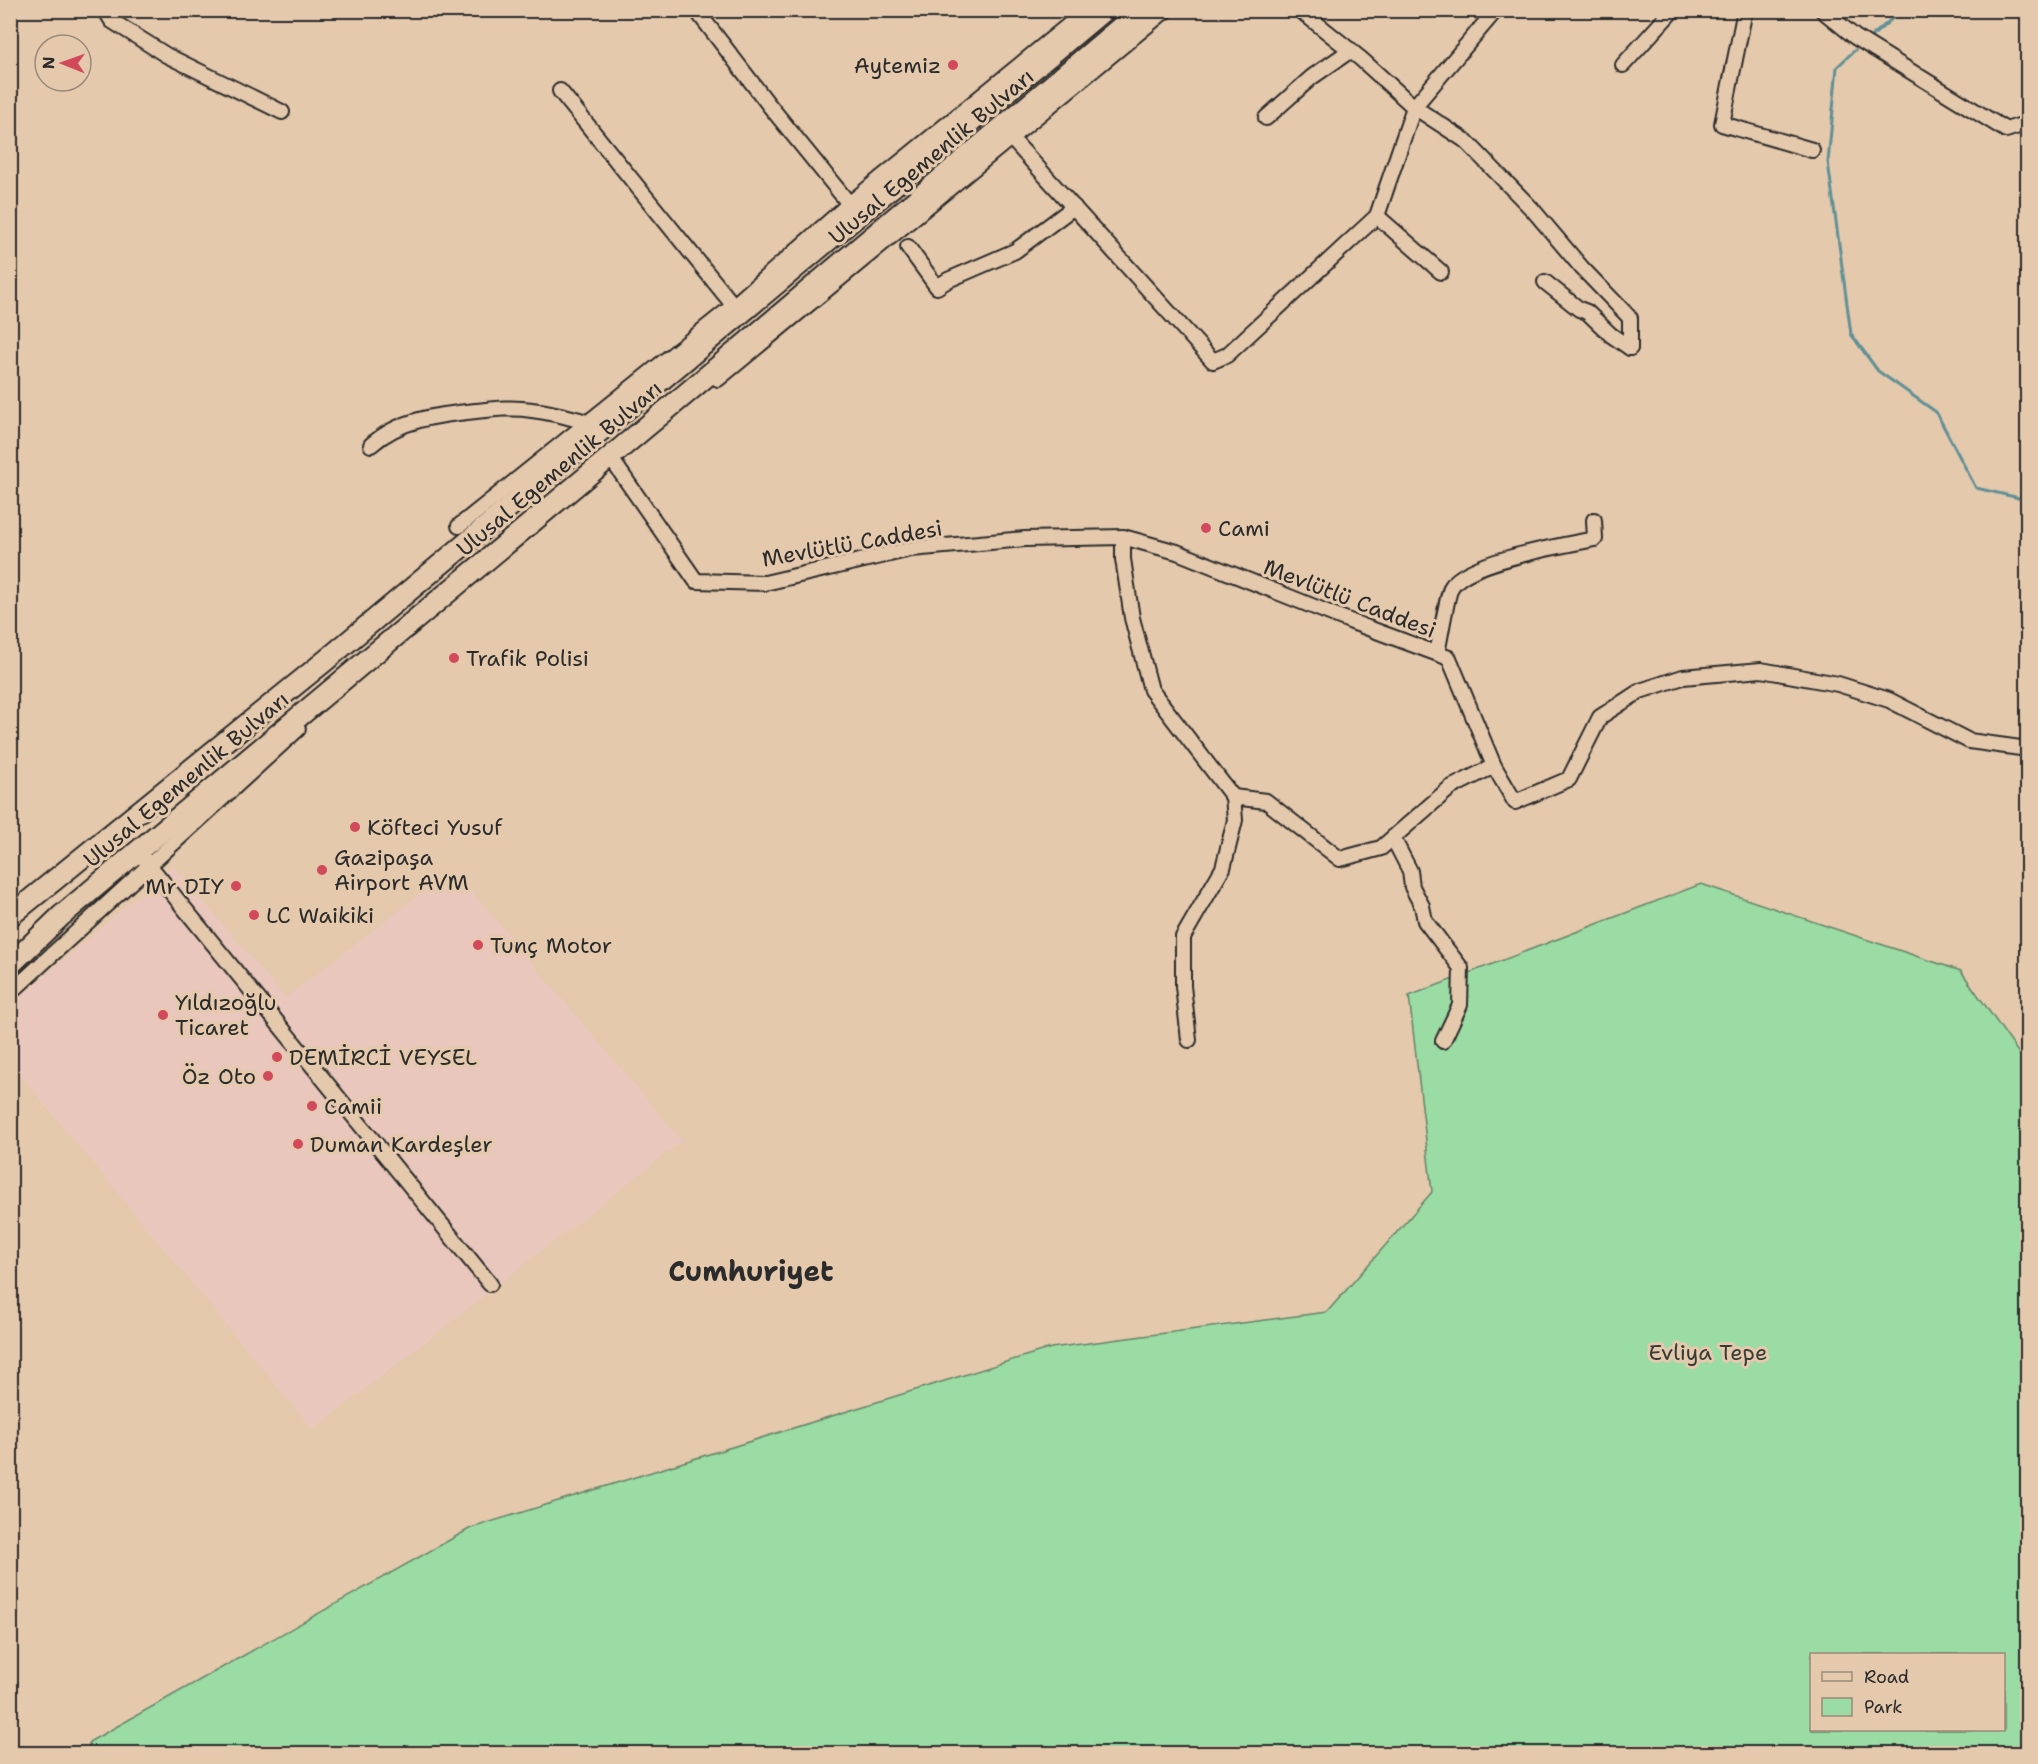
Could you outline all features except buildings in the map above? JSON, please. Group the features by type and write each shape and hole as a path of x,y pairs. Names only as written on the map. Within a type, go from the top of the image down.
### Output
{"highway":[{"name":"Ulusal Egemenlik Bulvarı","path":"10,916 325,661 854,210 1104,10"},
{"name":"Ulusal Egemenlik Bulvarı","path":"10,965 61,916 613,460 1141,10"}],"street":[{"path":"105,10 112,21 166,56 282,112"},
{"path":"700,15 854,210 1087,10"},
{"path":"613,460 1166,10"},
{"path":"1300,10 1351,50 1414,107 1466,141 1533,210 1582,268 1630,318 1630,348 1611,335 1587,312 1579,309 1545,282"},
{"path":"1011,138 1213,361 1227,355 1377,216 1414,107 1496,10"},
{"path":"1623,65 1673,10"},
{"path":"1745,10 1722,124 1812,150"},
{"path":"1822,10 1855,37 2006,130 2028,123"},
{"path":"1266,118 1312,77 1351,50"},
{"path":"459,526 587,422 736,309 560,91"},
{"path":"908,247 937,287 948,280 1016,251 1074,207"},
{"path":"1377,216 1441,272"},
{"path":"371,445 383,434 412,421 443,414 515,409 532,410 587,422"},
{"name":"Mevlütlü Caddesi","path":"613,460 696,581 765,582 911,549 1024,539 1124,537 1177,552 1342,618 1449,657 1494,766 1515,802 1569,779 1600,717 1640,691 1683,677 1761,670 1838,684 1889,700 1969,741 2028,749"},
{"path":"1437,653 1452,586 1470,572 1504,559 1595,538 1594,520"},
{"path":"1124,537 1123,559 1132,618 1151,690 1233,797 1235,820 1223,868 1183,937 1183,986 1189,1040"},
{"path":"10,993 150,867 326,698"},
{"path":"1233,797 1266,801 1340,859 1382,848 1450,788 1494,766"},
{"path":"1393,838 1410,871 1412,887 1422,906 1425,921 1461,968 1460,1005 1443,1041"},
{"path":"138,851 490,1284"}],"shaded area":[{"path":"173,865 285,998 453,869 682,1141 313,1430 11,1064 10,1006"}],"green space":[{"name":"Evliya Tepe","path":"1701,884 1961,971 2027,1065 2027,1753 88,1754 89,1742 471,1528 1051,1348 1327,1312 1432,1192 1409,996"}],"waterway":[{"path":"1871,37 1902,10"},
{"path":"1855,50 1837,67 1828,162 1851,334 1878,371 1936,412 1976,488 2028,501"}],"place":[{"name":"Aytemiz","path":"953,65"},
{"name":"Cami","path":"1206,528"},
{"name":"Trafik Polisi","path":"454,658"},
{"name":"Köfteci Yusuf","path":"355,827"},
{"name":"Gazipaşa Airport AVM","path":"322,870"},
{"name":"Mr DIY","path":"236,886"},
{"name":"LC Waikiki","path":"254,915"},
{"name":"Tunç Motor","path":"478,945"},
{"name":"Yıldızoğlu Ticaret","path":"163,1015"},
{"name":"DEMİRCİ VEYSEL","path":"277,1057"},
{"name":"Öz Oto","path":"268,1076"},
{"name":"Camii","path":"312,1106"},
{"name":"Duman Kardeşler","path":"298,1144"}],"district":[{"name":"Cumhuriyet","path":"751,1271"}]}
